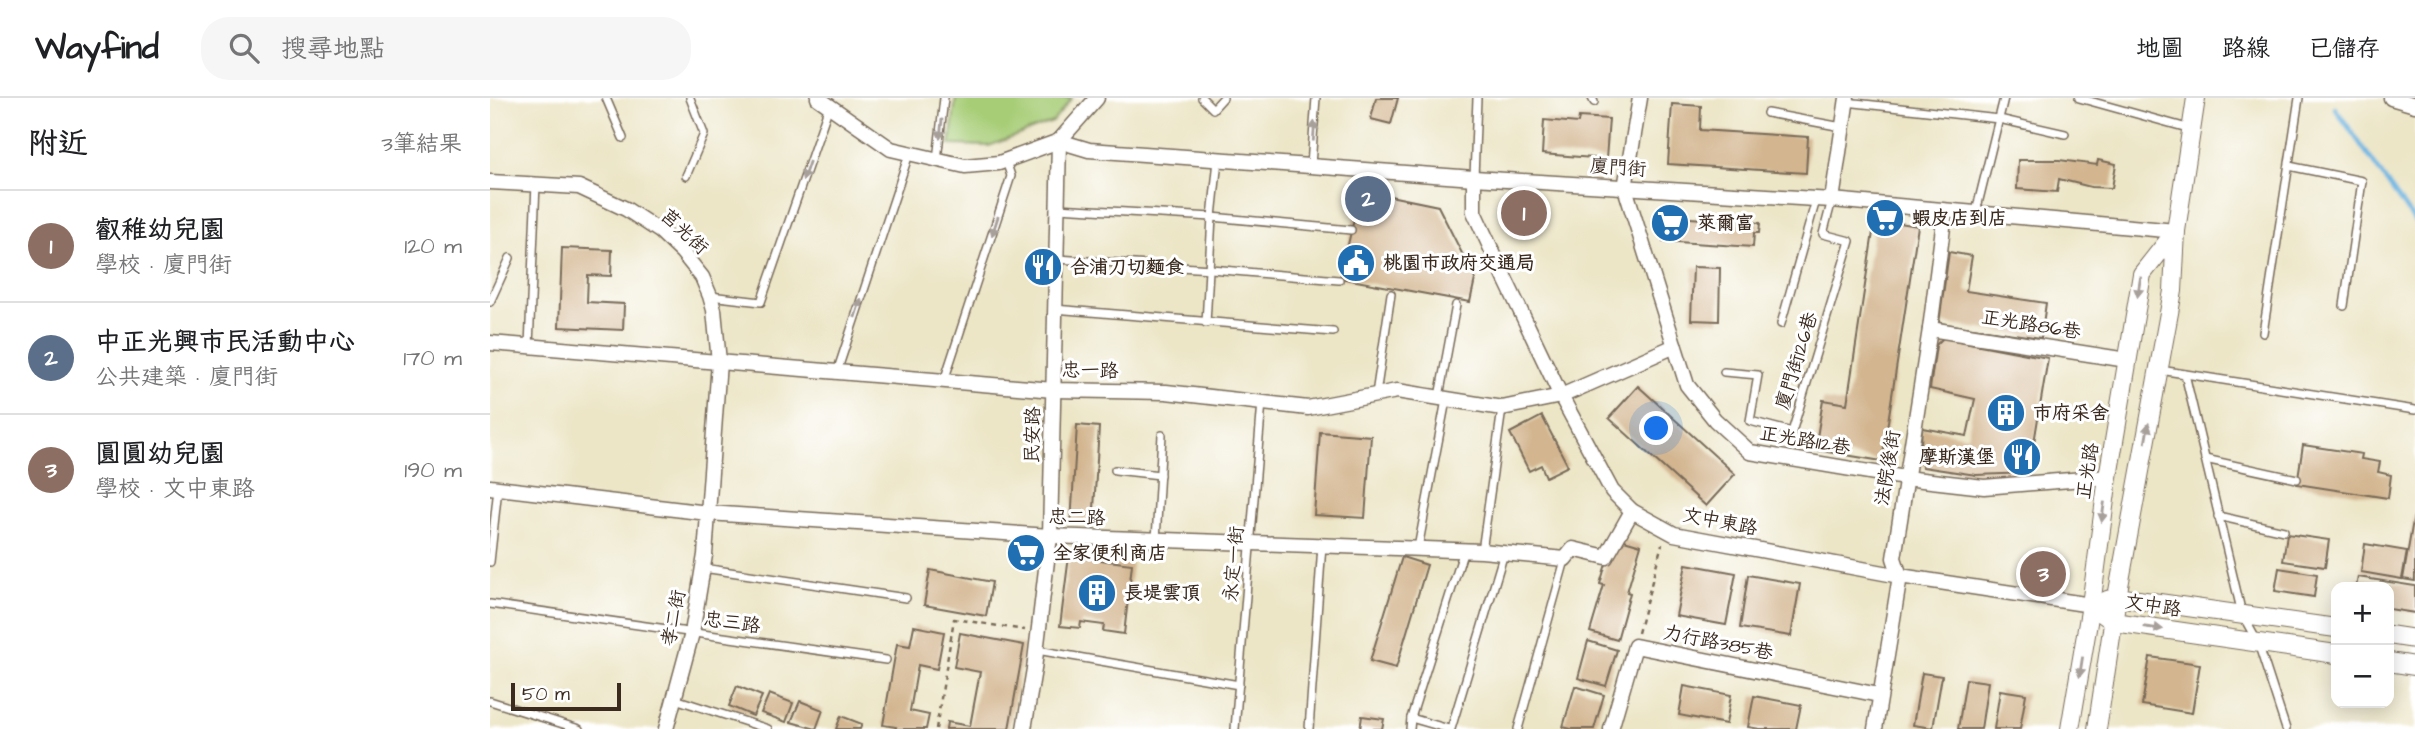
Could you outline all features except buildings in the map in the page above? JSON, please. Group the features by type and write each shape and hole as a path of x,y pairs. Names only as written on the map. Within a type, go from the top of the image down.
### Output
{"street":[{"path":"823,102 891,149 965,166 1006,161 1059,141 1097,98"},
{"path":"1625,188 1640,98"},
{"path":"2097,729 2117,597 2173,291 2176,232 2196,98"},
{"path":"2391,98 2415,106"},
{"path":"1832,200 1846,100"},
{"name":"廈門街","path":"1059,141 1089,150 1832,200 2176,232"},
{"name":"民安路","path":"1024,729 1037,650 1050,536 1059,141"},
{"name":"文中東路","path":"1474,178 1474,212 1561,396 1612,491 1632,511 1674,534 1900,576 2091,605"},
{"name":"莒光街","path":"490,182 579,187 626,209 661,232 702,277 714,310 719,362 708,513"},
{"name":"正光路112巷","path":"1625,188 1687,385 1715,420 1750,452 1905,478 1984,487 2108,477"},
{"name":"法院後街","path":"1875,729 1900,576 1894,558 1930,329 1945,212"},
{"name":"正光路","path":"2070,729 2142,274 2176,232"},
{"name":"正光路86巷","path":"1930,329 2127,360"},
{"name":"忠一路","path":"490,343 1054,390 1166,392 1308,408 1397,391 1502,408 1561,396 1675,346"},
{"name":"忠二路","path":"494,488 708,513 1050,536 1464,550 1565,559 1573,549 1606,557 1632,511"},
{"name":"孝二街","path":"666,729 692,633 703,568 708,513"},
{"name":"文中路","path":"2091,605 2117,597 2331,627"},
{"name":"文中路","path":"2091,605 2114,622 2331,653"},
{"path":"2394,636 2415,639"},
{"name":"力行路385巷","path":"1611,729 1635,646 1879,695"},
{"path":"2394,663 2415,666"}],"lane":[{"path":"606,98 623,138"},
{"path":"686,176 704,134 690,98"},
{"path":"937,160 944,98"},
{"path":"1202,98 1213,108 1223,98"},
{"path":"1311,165 1316,98"},
{"path":"1474,178 1477,98"},
{"path":"1976,213 2004,98"},
{"path":"2079,98 2191,129"},
{"path":"2263,333 2299,98"},
{"path":"1846,100 1999,119 2065,134"},
{"path":"710,296 761,302 823,102"},
{"path":"1768,113 1842,127"},
{"path":"836,373 909,154"},
{"path":"1206,323 1218,160"},
{"path":"944,381 1011,176 1006,161"},
{"path":"2288,166 2362,181 2344,306"},
{"path":"529,347 536,184"},
{"path":"1781,324 1816,200"},
{"name":"廈門街126巷","path":"1724,372 1758,375 1751,421 1792,432 1850,241 1823,234 1832,200"},
{"path":"1058,208 1212,217 1351,230"},
{"path":"490,302 510,258"},
{"path":"1057,260 1339,280"},
{"path":"1376,394 1391,294"},
{"path":"1418,548 1456,305"},
{"path":"1054,309 1333,332"},
{"path":"2158,370 2415,410"},
{"path":"2185,374 2242,614 2258,643 2286,729"},
{"name":"永定一街","path":"1235,729 1262,402"},
{"path":"1482,551 1502,408"},
{"path":"1156,540 1162,435"},
{"path":"2205,459 2297,480"},
{"path":"1115,470 1160,475"},
{"path":"490,562 494,488"},
{"path":"2218,516 2284,531"},
{"path":"1309,729 1322,545"},
{"path":"1410,729 1411,718 1464,550"},
{"path":"1411,718 1450,729 1504,553"},
{"path":"1518,729 1565,559"},
{"path":"703,568 905,598"},
{"name":"忠三路","path":"490,604 886,660"},
{"path":"1037,650 1239,685"},
{"path":"674,699 768,729"},
{"path":"490,701 559,726 579,729"}],"path":[{"path":"1635,646 1664,536"},
{"path":"936,729 954,619 1039,632"}],"green space":[{"path":"956,98 1072,98 1053,122 989,146 950,145"}],"waterway":[{"path":"2335,108 2415,222"}],"place":[{"name":"中正光興市民活動中心","path":"1368,199"},
{"name":"叡稚幼兒園","path":"1524,213"},
{"name":"蝦皮店到店","path":"1885,218"},
{"name":"萊爾富","path":"1670,223"},
{"name":"桃園市政府交通局","path":"1356,263"},
{"name":"合浦刀切麵食","path":"1043,267"},
{"name":"市府采舍","path":"2006,413"},
{"name":"摩斯漢堡","path":"2022,457"},
{"name":"全家便利商店","path":"1026,553"},
{"name":"圓圓幼兒園","path":"2043,574"},
{"name":"長堤雲頂","path":"1097,593"}]}
